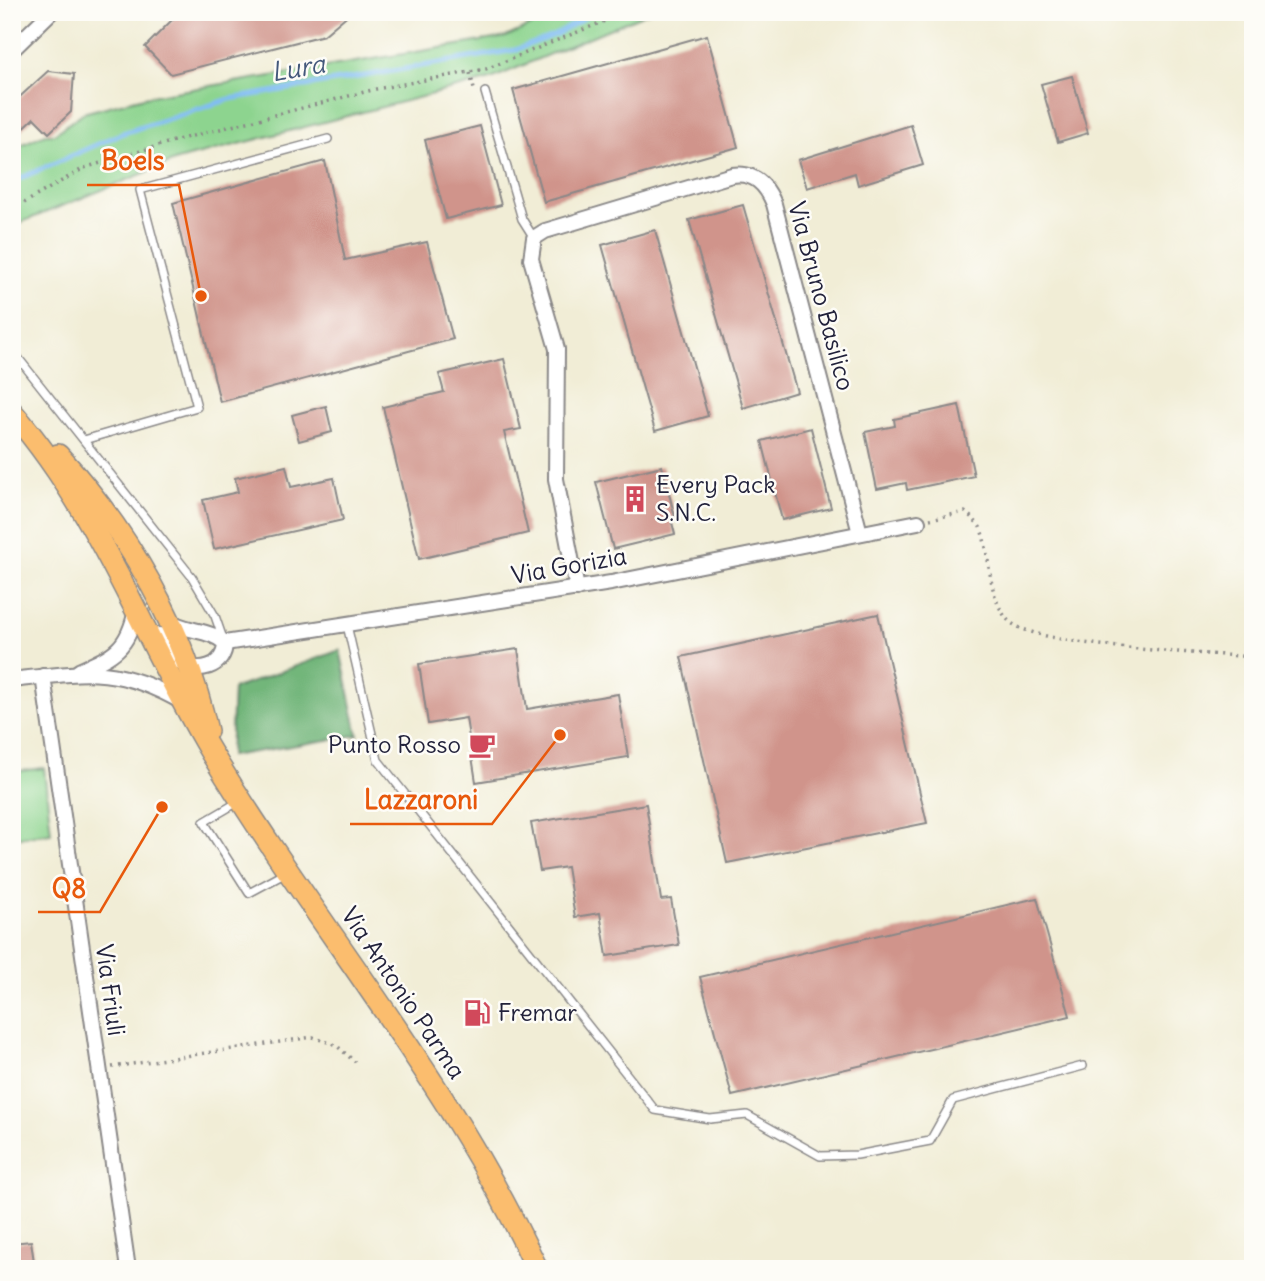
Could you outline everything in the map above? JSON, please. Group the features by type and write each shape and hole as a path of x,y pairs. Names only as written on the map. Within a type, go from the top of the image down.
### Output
{"main road":[{"name":"Via Antonio Parma","path":"12,412 28,430 96,531 183,703 212,754 440,1094 517,1226 537,1269"},
{"name":"Via Antonio Parma","path":"28,430 56,453 84,483 118,528 191,668 212,754"}],"street":[{"path":"12,50 51,12"},
{"name":"Via Bruno Basilico","path":"534,238 545,231 732,175 745,174 758,180 774,204 860,533"},
{"path":"534,238 531,259 557,349 556,479 577,589"},
{"name":"Via Gorizia","path":"167,619 182,628 214,635 225,643 577,589 918,522"},
{"path":"79,671 113,655 125,644 136,606 146,614 167,650 177,661 191,668 205,668 218,661 224,654 225,643"},
{"path":"12,680 79,671 130,677 183,703"},
{"name":"Via Friuli","path":"43,676 128,1269"}],"lane":[{"path":"485,92 522,219 534,238"},
{"path":"84,440 197,407 141,190 328,139"},
{"path":"12,350 192,577 215,616 225,643"},
{"path":"347,625 378,760 655,1110 710,1118 747,1115 820,1156 857,1155 930,1142 953,1100 1083,1066"},
{"path":"241,800 204,822 248,893 289,871"}],"path":[{"path":"12,210 84,168 177,140 376,89 486,69 627,12"},
{"path":"918,522 965,512 979,526 992,586 1007,619 1024,631 1068,641 1253,657"},
{"path":"98,1069 313,1037 336,1045 355,1062"}],"green space":[{"path":"561,12 649,12 491,79 177,160 12,226 12,149 45,134 54,134 83,113 144,97 506,37"},
{"path":"340,650 358,735 230,756 233,689"},
{"path":"44,768 51,833 12,838 12,772"}],"building":[{"path":"180,12 351,12 324,35 171,74 145,47"},
{"path":"707,35 738,147 544,202 513,90"},
{"path":"48,71 74,74 71,112 49,133 34,118 12,139 12,104"},
{"path":"1072,76 1088,133 1058,142 1041,84"},
{"path":"911,125 923,165 858,185 855,173 807,188 798,160"},
{"path":"480,126 501,205 446,219 425,140"},
{"path":"325,161 345,260 427,242 453,339 220,402 173,203"},
{"path":"743,205 797,392 743,408 689,220"},
{"path":"655,230 708,416 655,431 602,245"},
{"path":"504,359 521,429 504,432 528,533 419,559 383,407 444,392 439,374"},
{"path":"959,405 974,476 907,490 906,483 877,489 865,432 895,426 894,419"},
{"path":"326,406 332,432 299,441 292,415"},
{"path":"811,428 831,508 782,520 762,441"},
{"path":"286,466 291,487 334,478 343,520 214,549 203,500 238,492 235,478"},
{"name":"Every Pack S.N.C.","path":"662,466 675,517 671,519 675,534 613,549 596,482"},
{"path":"878,614 927,823 727,863 681,657"},
{"path":"518,649 527,709 618,694 628,757 476,782 466,718 428,724 419,664"},
{"path":"646,804 661,900 671,899 679,945 607,956 600,913 575,917 567,867 540,871 531,823"},
{"path":"1037,898 1070,1016 732,1096 700,977"},
{"path":"31,1241 35,1269 12,1269 12,1243"}],"waterway":[{"name":"Lura","path":"12,182 123,133 230,99 515,50 555,35 594,12"}],"place":[{"name":"Boels","path":"201,296"},
{"name":"Every Pack S.N.C.","path":"635,499"},
{"name":"Lazzaroni","path":"560,735"},
{"name":"Punto Rosso","path":"482,745"},
{"name":"Q8","path":"162,807"},
{"name":"Fremar","path":"477,1013"}]}
